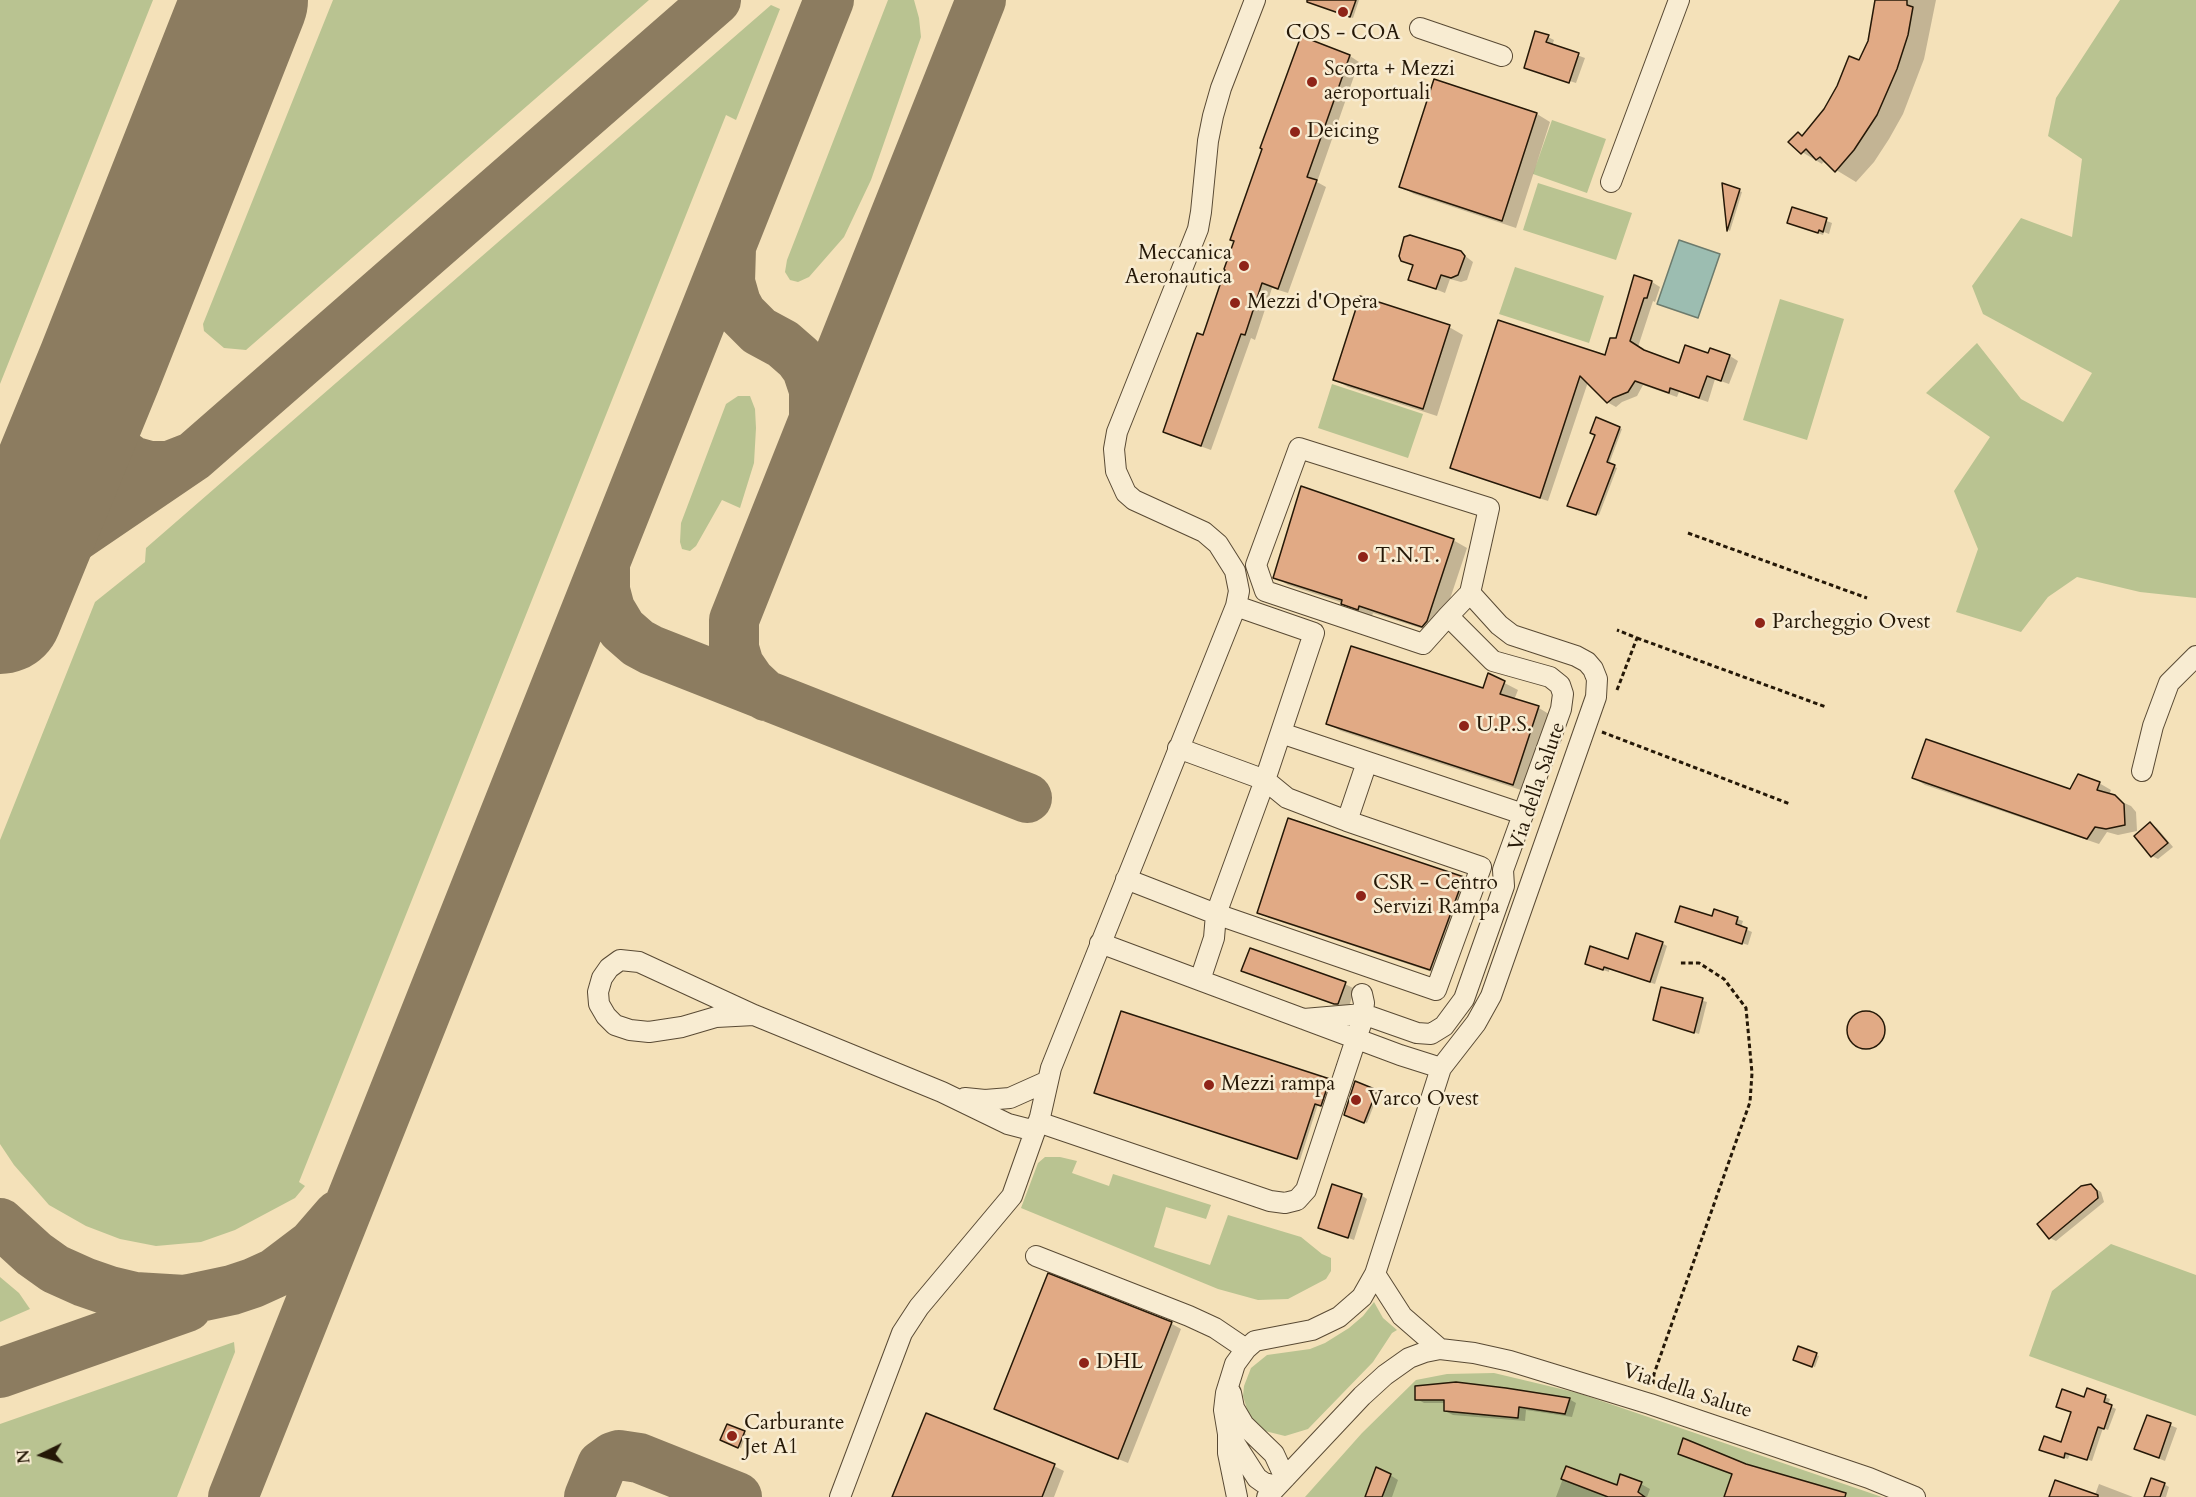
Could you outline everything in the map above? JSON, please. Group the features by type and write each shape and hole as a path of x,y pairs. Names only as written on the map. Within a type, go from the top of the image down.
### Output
{"street":[{"path":"840,1497 902,1333 919,1307 1012,1196 1036,1127 1051,1068 1236,606 1239,591 1235,571 1218,544 1204,532 1148,508 1126,493 1116,471 1114,449 1117,432 1198,229 1213,116 1221,88 1256,0"},
{"path":"1611,182 1679,0"},
{"path":"1420,28 1502,56"},
{"path":"1299,448 1489,508 1476,600 1448,616 1424,644 1265,591 1256,565 1299,448"},
{"name":"Via della Salute","path":"1246,1349 1255,1341 1312,1330 1339,1317 1362,1297 1375,1274 1441,1068 1476,1023 1491,996 1596,697 1597,679 1587,662 1576,656 1512,635 1476,600"},
{"path":"1200,980 1214,938 1216,914 1265,780 1314,633 1236,606"},
{"path":"1304,1019 1363,1004 1383,1021 1417,1034 1431,1034 1444,1026 1464,999 1504,886 1503,870 1561,710 1563,694 1560,685 1550,678 1493,661 1448,616"},
{"path":"2142,771 2153,726 2169,683 2196,656"},
{"path":"1281,733 1523,814"},
{"path":"1126,879 1216,914 1436,990 1481,867 1287,798 1265,780 1178,748"},
{"path":"1347,821 1374,764"},
{"path":"1100,943 1441,1068"},
{"path":"754,1015 717,1017 682,1028 649,1032 630,1030 615,1025 606,1016 599,1004 598,992 602,978 609,968 620,960 639,962 754,1015 942,1092 1008,1124 1036,1127 1270,1201 1285,1203 1297,1200 1306,1190 1356,1038 1363,1004 1353,971 1343,959"},
{"path":"942,1092 961,1098 985,1100 1010,1098 1048,1081"},
{"path":"1036,1256 1190,1316 1215,1328 1246,1349 1235,1364 1231,1375 1224,1410 1228,1453 1237,1497"},
{"path":"1375,1274 1402,1316 1440,1349"},
{"name":"Via della Salute","path":"1277,1487 1362,1396 1396,1366 1425,1352 1440,1349 1474,1353 1510,1361 1650,1404 1869,1478 1915,1497"},
{"path":"1228,1434 1257,1478 1263,1483 1277,1487 1274,1454 1244,1425 1234,1408 1231,1375"}],"path":[{"path":"1688,532 1867,598"},
{"path":"1617,630 1826,707"},
{"path":"1617,690 1637,638"},
{"path":"1605,722 1601,732 1790,804"},
{"path":"1650,1404 1654,1374 1750,1102 1752,1073 1746,1008 1724,979 1700,963 1678,963"}],"green space":[{"path":"0,0 153,0 0,384"},
{"path":"333,0 649,0 246,350 224,348 204,331 203,324"},
{"path":"888,0 914,0 921,37 871,180 844,237 809,277 798,282 790,280 785,272 787,260"},
{"path":"2120,0 2196,0 2196,598 2140,592 2077,577 2048,597 2021,632 1956,612 1978,549 1954,491 1990,437 1926,393 1977,343 2021,399 2063,422 2092,373 1983,314 1972,286 2021,218 2072,237 2082,159 2048,136 2056,98"},
{"path":"771,5 780,9 736,120 726,115 299,1182 305,1186 295,1198 235,1230 201,1242 156,1246 120,1239 86,1226 49,1205 14,1165 0,1144 0,840 95,602 145,562 146,548"},
{"path":"1552,120 1606,139 1587,193 1533,174"},
{"path":"1538,183 1632,213 1616,260 1523,230"},
{"path":"1515,267 1604,296 1589,343 1499,314"},
{"path":"1780,299 1844,319 1807,440 1743,420"},
{"path":"1332,384 1423,414 1408,458 1318,428"},
{"path":"738,396 750,396 755,409 756,428 754,463 740,508 722,500 696,546 690,551 682,549 681,523 726,404"},
{"path":"1045,1157 1060,1157 1077,1161 1072,1173 1109,1186 1113,1174 1211,1205 1206,1219 1166,1207 1154,1247 1210,1265 1228,1215 1301,1237 1322,1254 1331,1258 1331,1271 1326,1279 1288,1299 1258,1300 1218,1289 1021,1208 1038,1163"},
{"path":"2111,1244 2196,1275 2196,1416 2029,1356 2052,1291"},
{"path":"0,1277 19,1293 30,1309 0,1322"},
{"path":"1374,1302 1383,1318 1397,1330 1392,1333 1373,1362 1308,1429 1285,1436 1265,1431 1256,1424 1249,1416 1243,1396 1251,1368 1267,1355 1310,1349 1325,1343 1349,1328"},
{"path":"234,1342 235,1352 177,1497 0,1497 0,1424"},
{"path":"1494,1373 1578,1393 1882,1497 1305,1497 1362,1433 1416,1380 1447,1374"}],"water":[{"path":"1679,240 1720,254 1698,318 1657,304"}],"building":[{"name":"COS - COA","path":"1307,0 1356,0 1350,17 1307,2"},
{"path":"1875,0 1907,0 1907,5 1913,7 1908,35 1897,69 1877,115 1854,150 1835,172 1820,157 1816,160 1806,149 1801,154 1788,142 1798,132 1802,136 1824,109 1837,86 1849,56 1859,60 1868,41"},
{"path":"1535,31 1549,35 1546,42 1579,53 1569,83 1524,68"},
{"path":"1301,36 1350,55 1307,177 1317,180 1278,289 1262,283 1245,335 1241,334 1201,446 1163,432 1197,333 1203,335 1234,241 1230,240 1262,149 1260,148"},
{"path":"1434,79 1537,113 1502,221 1399,187"},
{"path":"1722,183 1740,189 1727,231"},
{"path":"1792,207 1827,218 1823,232 1819,230 1818,233 1787,223"},
{"path":"1410,235 1461,251 1465,256 1458,275 1451,278 1441,275 1436,289 1408,280 1413,265 1401,261 1399,256 1404,237"},
{"path":"1634,275 1652,281 1630,341 1644,350 1679,363 1685,345 1708,353 1710,348 1730,355 1721,381 1707,376 1699,398 1670,388 1669,393 1635,381 1628,392 1607,403 1580,376 1540,498 1450,468 1498,320 1605,355 1610,338 1616,338"},
{"path":"1360,296 1450,325 1423,409 1333,380"},
{"path":"1596,417 1620,427 1607,462 1615,465 1596,515 1567,506 1595,435 1590,433"},
{"name":"T.N.T.","path":"1301,486 1454,539 1427,621 1422,627 1359,606 1358,610 1341,604 1342,600 1273,578"},
{"name":"U.P.S.","path":"1351,646 1483,688 1488,673 1505,681 1500,694 1539,706 1513,785 1326,724"},
{"path":"1926,739 2070,789 2078,774 2100,782 2097,790 2115,795 2124,804 2125,825 2106,829 2095,827 2087,839 1912,778"},
{"name":"CSR - Centro Servizi Rampa","path":"1288,818 1464,877 1430,970 1257,913"},
{"path":"2150,822 2168,843 2151,857 2134,836"},
{"path":"1680,906 1712,916 1714,909 1738,917 1736,924 1747,928 1742,944 1675,922"},
{"path":"1636,933 1663,942 1650,982 1604,967 1603,970 1585,964 1590,946 1628,959"},
{"path":"1250,948 1346,982 1338,1004 1241,971"},
{"path":"1661,987 1703,998 1694,1033 1653,1020"},
{"name":"Mezzi rampa","path":"1121,1011 1330,1079 1321,1106 1315,1104 1297,1159 1094,1093"},
{"path":"1866,1011 1879,1017 1885,1030 1879,1043 1866,1049 1853,1043 1847,1030 1853,1017"},
{"name":"Varco Ovest","path":"1355,1081 1377,1090 1364,1123 1344,1115"},
{"path":"1332,1184 1362,1194 1348,1238 1318,1228"},
{"path":"2091,1184 2097,1191 2098,1198 2049,1239 2037,1224 2081,1186"},
{"name":"DHL","path":"1048,1273 1172,1322 1118,1459 994,1409"},
{"path":"1798,1346 1817,1353 1812,1367 1793,1360"},
{"path":"1456,1382 1570,1398 1565,1414 1519,1407 1518,1418 1444,1411 1444,1400 1415,1400 1415,1386"},
{"path":"2087,1388 2106,1395 2104,1402 2112,1405 2104,1429 2098,1427 2087,1460 2065,1453 2064,1458 2039,1450 2044,1436 2061,1442 2071,1412 2056,1407 2062,1389 2084,1397"},
{"path":"926,1413 1055,1464 1042,1497 892,1497"},
{"path":"2147,1415 2171,1423 2159,1458 2134,1449"},
{"name":"Carburante Jet A1","path":"727,1424 745,1431 738,1448 720,1440"},
{"path":"1683,1438 1746,1464 1846,1493 1845,1497 1724,1497 1732,1474 1678,1454"},
{"path":"1566,1466 1617,1485 1620,1474 1642,1482 1638,1492 1645,1497 1608,1497 1561,1479"},
{"path":"1376,1467 1391,1474 1382,1497 1365,1497"},
{"path":"2151,1478 2165,1483 2160,1497 2144,1497"},
{"path":"2055,1480 2098,1495 2098,1497 2049,1497"}],"taxiway":[{"path":"9,587 22,573 194,456 716,0"},
{"path":"233,1497 829,0"},
{"path":"766,696 750,681 739,665 734,648 734,620 981,0"},
{"path":"731,248 730,282 736,303 742,314 759,331 783,344 799,358 807,369 814,390 814,419"},
{"path":"100,367 93,385 93,412 99,430 110,445 132,461 150,466 169,466 192,457"},
{"path":"605,564 605,590 610,609 622,629 638,643 1027,798"},
{"path":"0,1223 34,1254 55,1269 84,1282 135,1297 185,1300 232,1290 275,1273 312,1245 338,1215"},
{"path":"0,1373 187,1307"},
{"path":"589,1497 602,1465 619,1455 639,1458 737,1497"}],"runway":[{"path":"0,611 100,367 245,0"}],"place":[{"name":"COS - COA","path":"1343,12"},
{"name":"Scorta + Mezzi aeroportuali","path":"1312,82"},
{"name":"Deicing","path":"1295,132"},
{"name":"Meccanica Aeronautica","path":"1244,266"},
{"name":"Mezzi d'Opera","path":"1235,303"},
{"name":"T.N.T.","path":"1363,557"},
{"name":"Parcheggio Ovest","path":"1760,623"},
{"name":"U.P.S.","path":"1464,726"},
{"name":"CSR - Centro Servizi Rampa","path":"1361,896"},
{"name":"Mezzi rampa","path":"1209,1085"},
{"name":"Varco Ovest","path":"1356,1100"},
{"name":"DHL","path":"1084,1363"},
{"name":"Carburante Jet A1","path":"732,1436"}]}
